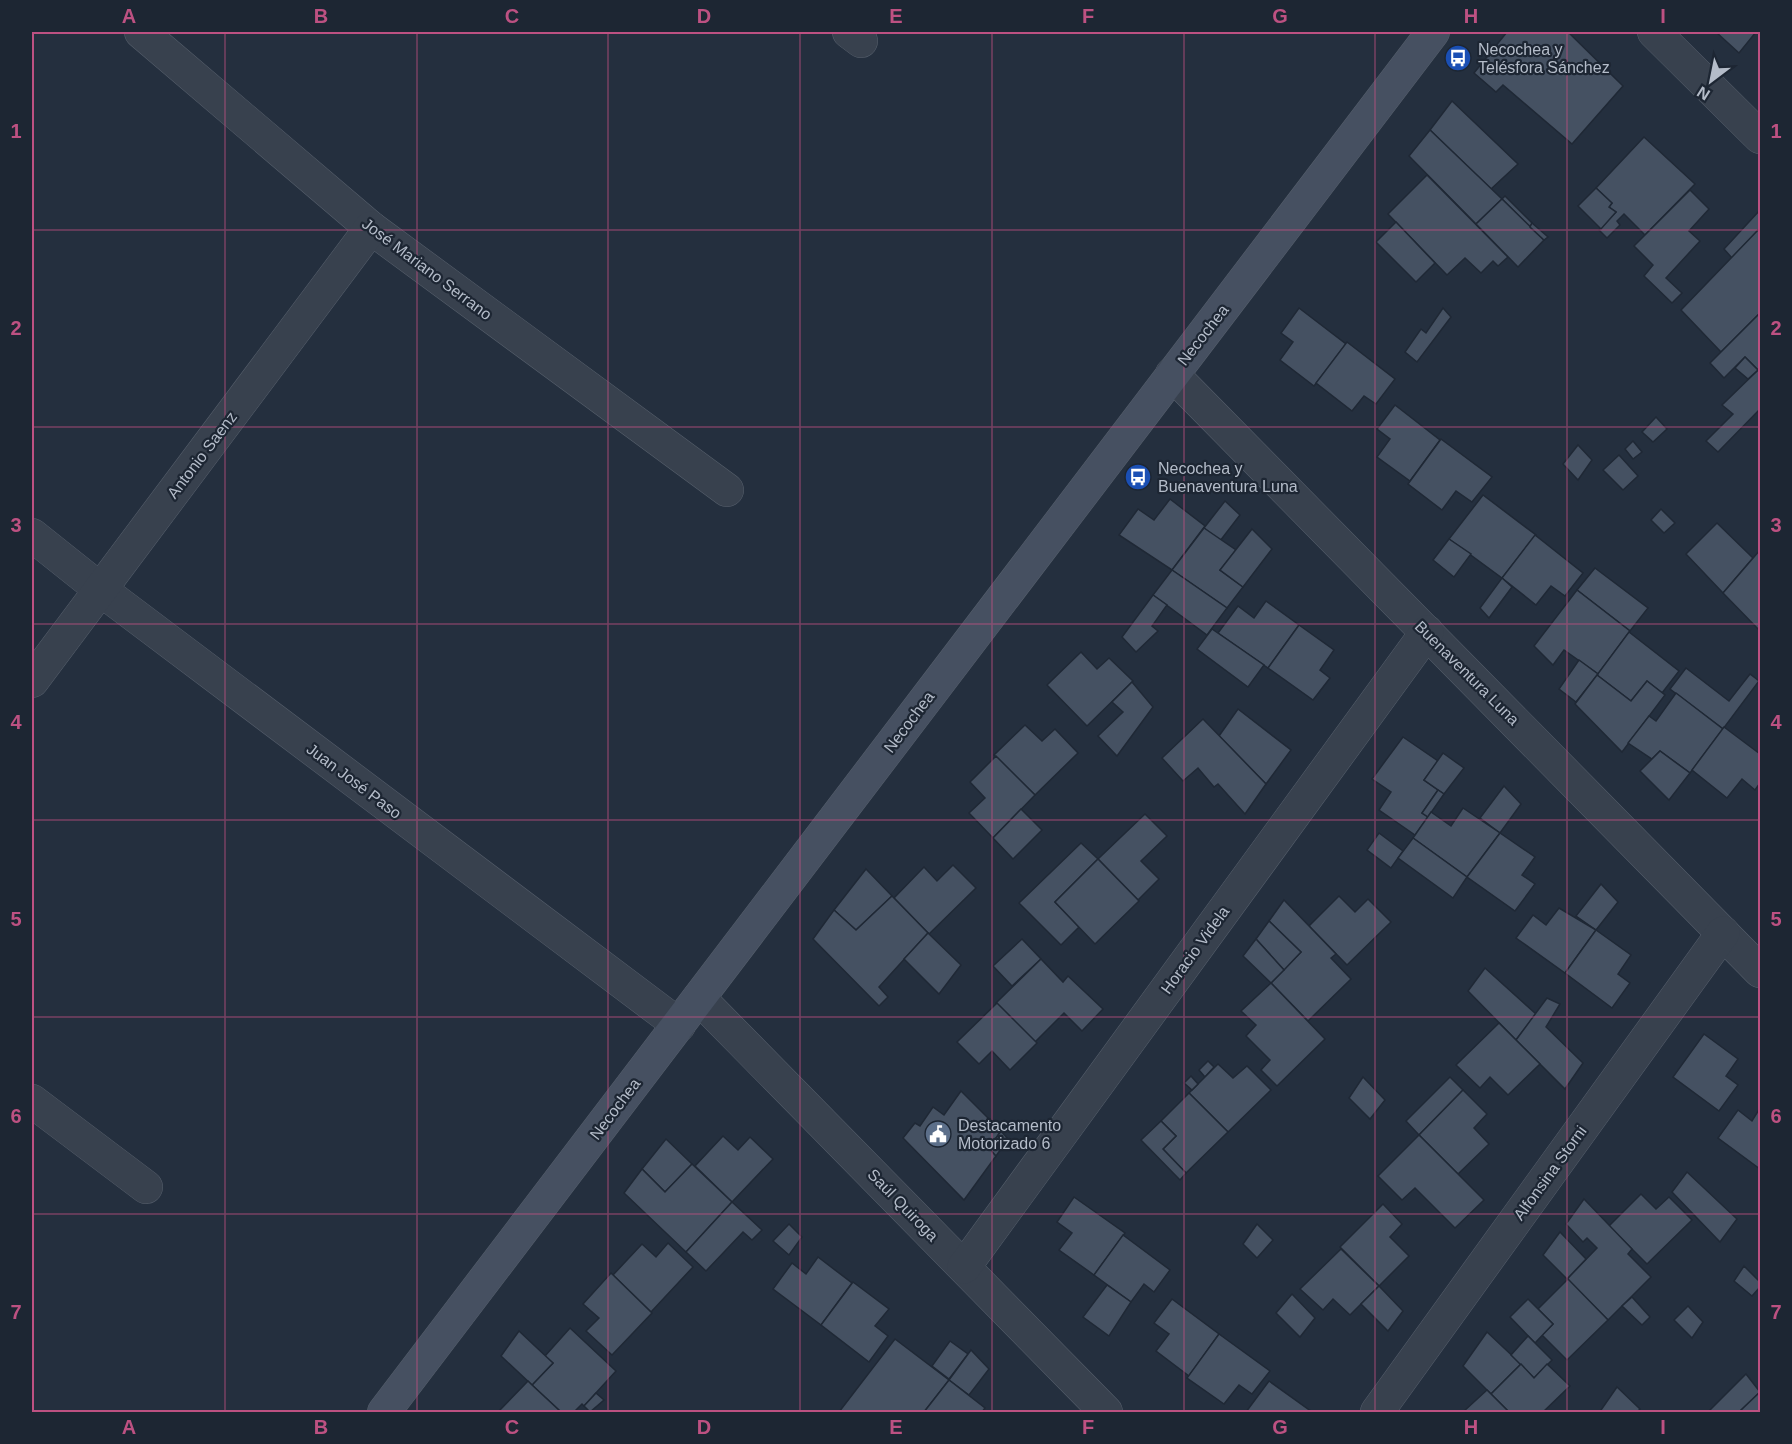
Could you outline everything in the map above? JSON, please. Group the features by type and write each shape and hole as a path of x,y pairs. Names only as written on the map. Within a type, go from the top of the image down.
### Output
{"main road":[{"name":"Necochea","path":"397,1408 699,998 1433,32"}],"street":[{"name":"José Mariano Serrano","path":"141,32 371,228 727,490"},
{"path":"1654,32 1761,137"},
{"name":"Antonio Saenz","path":"32,681 371,228"},
{"name":"Buenaventura Luna","path":"1172,374 1761,971"},
{"name":"Juan José Paso","path":"32,535 101,590 679,1025"},
{"name":"Horacio Videla","path":"964,1267 1427,633"},
{"name":"Alfonsina Storni","path":"1377,1413 1723,933"},
{"name":"Saúl Quiroga","path":"699,998 1106,1413"},
{"path":"32,1101 146,1187"}],"building":[{"path":"1507,32 1568,32 1623,86 1572,144 1503,85 1496,92 1474,73"},
{"path":"1716,32 1756,32 1739,53"},
{"path":"1452,101 1518,164 1491,189 1430,130"},
{"path":"1430,130 1502,199 1476,224 1409,156"},
{"path":"1644,137 1695,184 1645,235 1624,214 1617,221 1620,225 1607,238 1599,230 1616,212 1609,207 1612,203 1596,188"},
{"path":"1427,175 1508,257 1498,266 1493,261 1481,273 1465,258 1447,275 1388,214"},
{"path":"1596,188 1612,203 1609,207 1616,212 1601,229 1578,206"},
{"path":"1690,190 1709,209 1689,231 1700,241 1666,278 1682,293 1672,303 1644,276 1653,265 1634,246"},
{"path":"1505,196 1532,223 1530,227 1502,199"},
{"path":"1502,199 1544,240 1518,267 1476,224"},
{"path":"1760,210 1760,228 1732,258 1724,249"},
{"path":"1396,222 1435,263 1416,282 1376,242"},
{"path":"1532,223 1548,237 1544,240 1530,227"},
{"path":"1760,228 1760,313 1721,352 1681,310"},
{"path":"1299,308 1346,344 1314,386 1280,360 1293,342 1281,333"},
{"path":"1443,308 1451,317 1417,362 1405,352 1421,329 1426,333"},
{"path":"1760,313 1760,409 1718,452 1706,441 1733,414 1722,405 1758,370 1745,357 1724,378 1710,363"},
{"path":"1347,342 1395,379 1376,404 1364,396 1352,411 1316,383"},
{"path":"1745,357 1758,370 1748,379 1735,368"},
{"path":"1395,405 1440,440 1410,481 1377,457 1390,439 1377,429"},
{"path":"1656,417 1667,429 1653,442 1642,432"},
{"path":"1441,439 1492,477 1472,502 1456,491 1442,510 1408,484"},
{"path":"1633,441 1642,452 1633,459 1625,449"},
{"path":"1578,445 1592,460 1578,480 1563,464"},
{"path":"1619,455 1638,476 1623,490 1603,470"},
{"path":"1483,495 1536,535 1502,578 1449,539"},
{"path":"1170,499 1205,526 1172,570 1119,535 1138,509 1154,520"},
{"path":"1225,501 1240,515 1220,541 1204,528"},
{"path":"1661,509 1675,523 1664,533 1651,520"},
{"path":"1717,523 1753,558 1723,593 1686,554"},
{"path":"1204,528 1236,550 1220,570 1243,587 1227,608 1172,570"},
{"path":"1252,529 1272,549 1243,587 1220,570"},
{"path":"1535,535 1583,573 1565,596 1551,586 1536,605 1502,578"},
{"path":"1449,539 1471,554 1454,577 1433,560"},
{"path":"1760,550 1760,631 1723,593"},
{"path":"1595,568 1648,608 1630,631 1577,590"},
{"path":"1172,570 1227,608 1207,635 1153,595"},
{"path":"1502,578 1512,587 1489,618 1480,608"},
{"path":"1577,590 1630,631 1598,674 1564,650 1553,665 1534,646"},
{"path":"1153,595 1167,605 1152,626 1158,631 1136,652 1122,637"},
{"path":"1266,601 1299,625 1268,668 1218,633 1238,606 1254,618"},
{"path":"1299,625 1334,650 1320,670 1330,678 1313,700 1268,668"},
{"path":"1212,629 1264,665 1248,687 1197,649"},
{"path":"1629,632 1679,671 1662,693 1647,681 1631,701 1597,675"},
{"path":"1081,652 1097,669 1109,658 1133,681 1087,726 1047,685"},
{"path":"1579,660 1598,674 1576,702 1559,689"},
{"path":"1686,668 1729,701 1750,674 1759,681 1723,729 1670,689"},
{"path":"1597,675 1631,701 1647,681 1665,695 1622,752 1575,704"},
{"path":"1132,682 1153,707 1117,756 1098,736 1123,712 1112,702"},
{"path":"1676,693 1723,729 1690,773 1660,751 1652,759 1628,743 1649,716 1656,721"},
{"path":"1238,709 1291,750 1266,784 1219,736"},
{"path":"1203,719 1266,784 1245,814 1218,784 1214,787 1198,768 1183,781 1162,758"},
{"path":"1025,725 1042,741 1055,729 1078,753 1035,795 994,755"},
{"path":"1724,727 1760,754 1760,783 1755,790 1742,779 1727,798 1692,770"},
{"path":"1403,737 1438,761 1424,780 1438,790 1422,813 1428,817 1415,835 1379,810 1391,792 1372,779"},
{"path":"1660,751 1690,773 1669,800 1640,771"},
{"path":"1443,753 1464,768 1444,794 1424,780"},
{"path":"996,756 1035,795 993,838 969,813 985,798 970,782"},
{"path":"1504,786 1521,804 1500,833 1480,818"},
{"path":"1438,790 1444,794 1428,817 1422,813"},
{"path":"1463,808 1500,833 1467,877 1413,838 1431,812 1451,826"},
{"path":"1021,809 1042,830 1013,859 993,838"},
{"path":"1145,814 1167,836 1141,861 1159,879 1138,900 1098,859"},
{"path":"1379,833 1403,851 1391,868 1367,850"},
{"path":"1500,833 1535,857 1522,875 1535,884 1515,911 1467,877"},
{"path":"1413,838 1467,877 1453,898 1398,858"},
{"path":"1081,843 1098,859 1055,902 1079,927 1061,945 1019,903"},
{"path":"1098,859 1139,901 1095,944 1055,902"},
{"path":"953,865 976,888 929,934 894,898 924,867 937,881"},
{"path":"866,869 892,896 856,930 834,910"},
{"path":"1601,884 1618,902 1596,930 1576,916"},
{"path":"892,896 928,933 879,987 888,997 879,1006 813,939 834,910 856,930"},
{"path":"1339,896 1355,912 1368,899 1391,922 1347,965 1309,926"},
{"path":"1284,900 1336,954 1331,958 1351,979 1308,1021 1271,983 1301,952 1269,921"},
{"path":"1559,908 1596,930 1565,973 1516,938 1533,915 1546,925"},
{"path":"1269,921 1301,952 1284,970 1256,939"},
{"path":"1596,930 1631,955 1618,974 1630,983 1612,1008 1565,973"},
{"path":"928,933 961,965 939,994 904,959"},
{"path":"1022,939 1041,959 1012,986 993,966"},
{"path":"1256,939 1284,970 1271,983 1243,956"},
{"path":"1041,959 1063,982 1068,976 1103,1009 1082,1031 1064,1013 1035,1042 996,1003"},
{"path":"1485,968 1536,1014 1516,1040 1468,991"},
{"path":"1271,983 1325,1039 1277,1086 1261,1070 1270,1060 1246,1036 1256,1025 1241,1011"},
{"path":"1547,998 1560,1004 1546,1027 1583,1063 1565,1089 1516,1040"},
{"path":"997,1003 1037,1043 1010,1070 992,1051 979,1064 957,1042"},
{"path":"1499,1023 1540,1064 1508,1095 1490,1077 1480,1088 1456,1065"},
{"path":"1704,1034 1738,1059 1726,1076 1738,1085 1719,1111 1673,1077"},
{"path":"1208,1061 1214,1067 1205,1077 1199,1070"},
{"path":"1218,1064 1233,1078 1247,1066 1271,1090 1228,1132 1189,1093"},
{"path":"1191,1076 1198,1084 1192,1090 1184,1083"},
{"path":"1363,1077 1385,1100 1370,1119 1349,1098"},
{"path":"1450,1077 1463,1090 1419,1135 1406,1121"},
{"path":"1463,1090 1487,1114 1474,1128 1489,1144 1458,1174 1419,1135"},
{"path":"961,1091 1001,1131 989,1148 996,1156 964,1200 903,1138 915,1123 920,1126 933,1107 944,1115"},
{"path":"1189,1093 1228,1132 1186,1173 1163,1149 1176,1136 1161,1121"},
{"path":"1760,1108 1760,1169 1718,1138 1738,1110 1752,1121"},
{"path":"1161,1121 1176,1136 1163,1149 1186,1173 1180,1180 1141,1140"},
{"path":"1001,1131 1008,1139 996,1156 989,1148"},
{"path":"1419,1135 1484,1200 1455,1228 1415,1188 1402,1200 1378,1176"},
{"path":"723,1136 738,1150 750,1137 773,1159 732,1202 695,1166"},
{"path":"666,1139 692,1164 665,1192 642,1169"},
{"path":"692,1164 732,1202 686,1252 624,1193 642,1169 665,1192"},
{"path":"1687,1172 1737,1219 1720,1242 1672,1192"},
{"path":"1641,1194 1656,1209 1669,1197 1692,1220 1647,1264 1609,1226"},
{"path":"1074,1197 1125,1233 1094,1275 1059,1250 1072,1233 1057,1222"},
{"path":"1584,1199 1632,1249 1628,1254 1651,1277 1608,1320 1567,1279 1597,1248 1587,1238 1583,1242 1566,1224"},
{"path":"732,1202 762,1230 752,1240 743,1232 706,1271 686,1252"},
{"path":"1383,1204 1402,1224 1390,1237 1409,1256 1379,1286 1340,1247"},
{"path":"789,1224 802,1237 789,1255 773,1241"},
{"path":"1257,1224 1273,1240 1257,1258 1243,1244"},
{"path":"1560,1232 1586,1259 1567,1279 1543,1255"},
{"path":"1123,1235 1170,1270 1154,1292 1144,1284 1131,1302 1094,1275"},
{"path":"668,1243 693,1267 651,1312 613,1275 642,1244 656,1257"},
{"path":"1341,1249 1379,1286 1350,1315 1333,1299 1323,1310 1300,1289"},
{"path":"818,1257 852,1283 821,1325 773,1289 792,1263 806,1274"},
{"path":"1744,1266 1760,1282 1760,1287 1752,1296 1734,1281"},
{"path":"611,1273 652,1313 612,1355 586,1331 599,1318 583,1304"},
{"path":"1568,1279 1608,1320 1567,1360 1542,1335 1553,1324 1538,1309"},
{"path":"853,1282 889,1309 875,1326 888,1336 869,1362 821,1325"},
{"path":"1107,1285 1131,1302 1109,1336 1083,1317"},
{"path":"1379,1286 1403,1311 1388,1331 1361,1304"},
{"path":"1292,1294 1315,1318 1300,1337 1276,1313"},
{"path":"1632,1297 1650,1317 1642,1325 1622,1306"},
{"path":"1172,1299 1219,1334 1189,1376 1156,1351 1169,1334 1154,1323"},
{"path":"1528,1299 1553,1324 1535,1343 1510,1317"},
{"path":"1688,1306 1703,1322 1692,1338 1674,1320"},
{"path":"570,1328 616,1371 584,1406 582,1404 574,1412 561,1412 532,1385 553,1363 545,1356"},
{"path":"519,1331 553,1363 532,1385 501,1356"},
{"path":"1487,1332 1521,1364 1491,1394 1463,1366"},
{"path":"1219,1334 1270,1371 1252,1394 1239,1385 1224,1404 1187,1378"},
{"path":"1528,1336 1552,1360 1534,1378 1511,1355"},
{"path":"895,1339 949,1380 924,1412 839,1412"},
{"path":"950,1341 968,1354 949,1379 932,1366"},
{"path":"971,1350 989,1369 969,1395 949,1380"},
{"path":"1521,1364 1534,1378 1547,1364 1570,1386 1543,1412 1509,1412 1491,1394"},
{"path":"1746,1374 1760,1392 1739,1412 1708,1412"},
{"path":"949,1380 985,1408 982,1412 924,1412"},
{"path":"528,1381 532,1385 561,1412 499,1411"},
{"path":"1269,1381 1312,1412 1246,1412"},
{"path":"1617,1387 1640,1409 1637,1412 1604,1412 1601,1410"},
{"path":"1487,1390 1509,1412 1463,1412"},
{"path":"1760,1392 1760,1412 1739,1412"},
{"path":"596,1393 604,1400 590,1412 584,1406"}],"place":[{"name":"Necochea y Telésfora Sánchez","path":"1458,58"},
{"name":"Necochea y Buenaventura Luna","path":"1138,477"},
{"name":"Destacamento Motorizado 6","path":"938,1134"}]}
